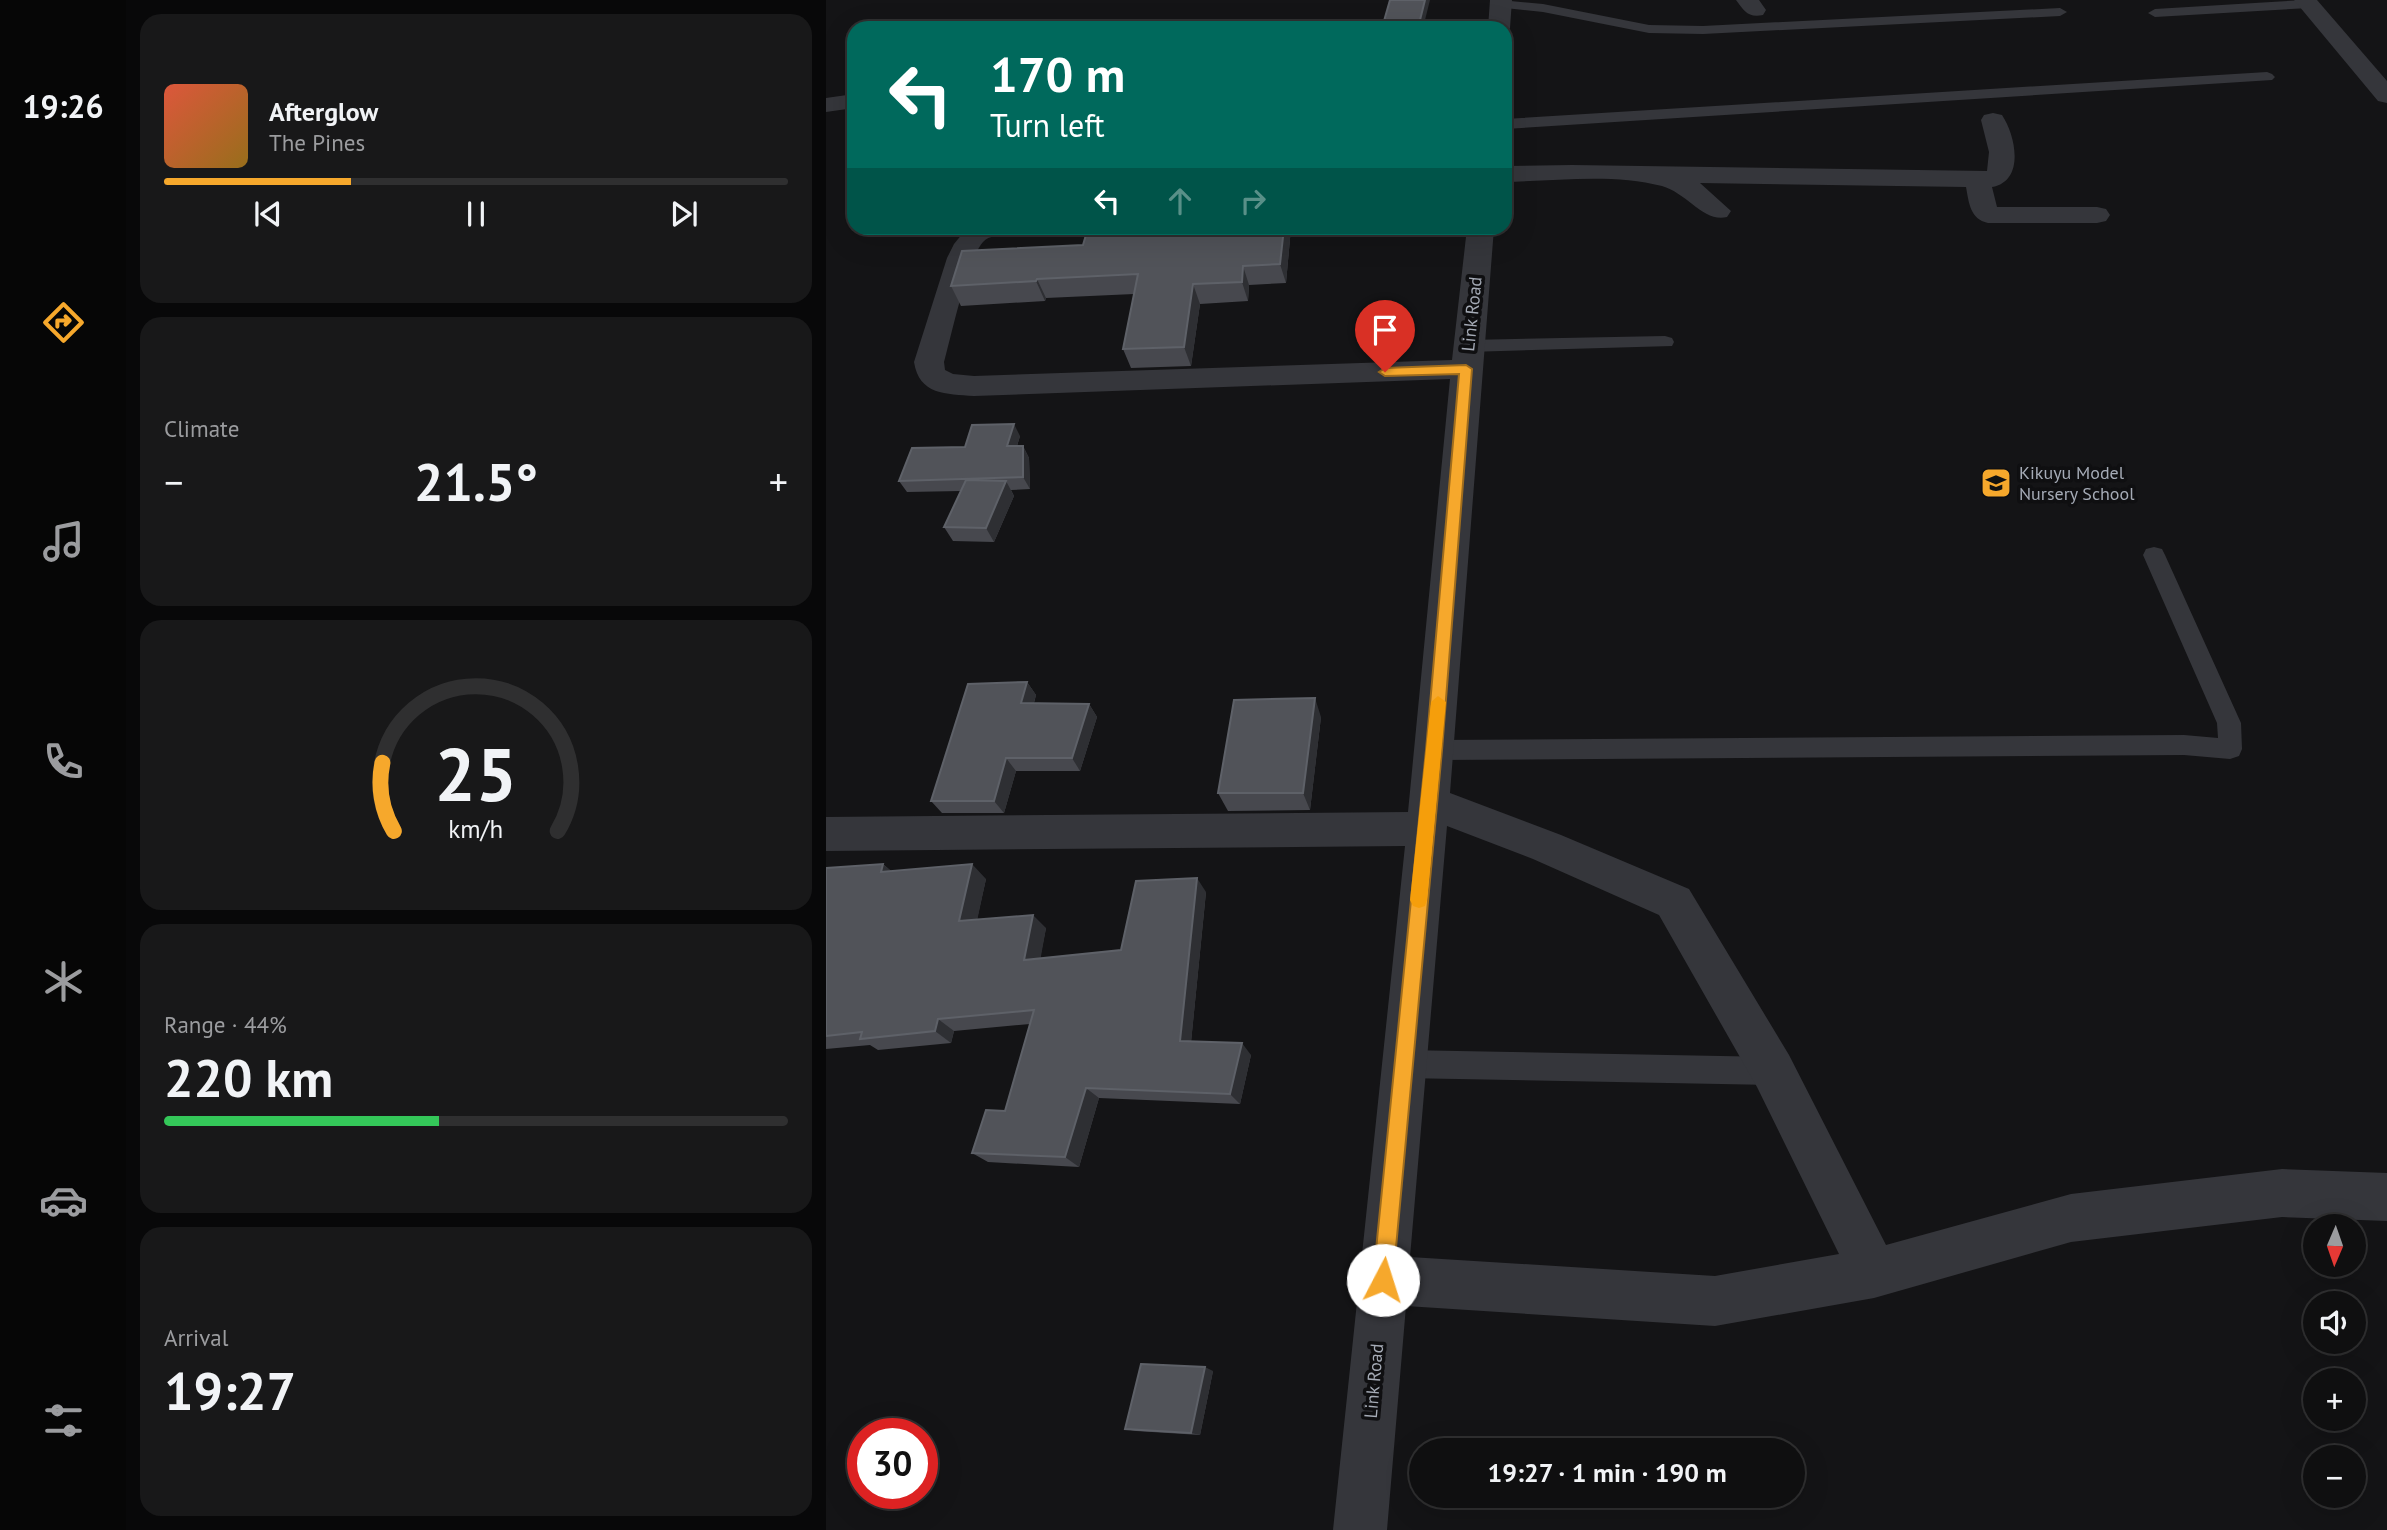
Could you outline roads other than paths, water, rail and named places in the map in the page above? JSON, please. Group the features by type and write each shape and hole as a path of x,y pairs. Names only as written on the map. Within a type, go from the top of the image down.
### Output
{"street":[{"path":"1500,21 1501,2"},
{"path":"2307,2 2387,96"},
{"path":"826,105 847,102"},
{"path":"1512,174 1978,180 1994,178 2001,172 2002,152 1993,120"},
{"path":"1640,174 1682,184 1701,194 1718,211"},
{"path":"1978,180 1984,210 1988,215 2097,215"},
{"path":"974,235 955,274 929,362 931,375 946,384 974,386 1467,358"},
{"name":"Link Road","path":"1360,1530 1434,750 1479,235"},
{"path":"826,834 1427,815 1547,847 1674,902 1773,1071 1874,1273"},
{"path":"1383,1280 1715,1301 1874,1273 2071,1218 2282,1193 2387,1197"}],"lane":[{"path":"1501,2 1648,29 1703,30 2060,12"},
{"path":"2155,13 2307,2"},
{"path":"1512,124 2267,76"},
{"path":"1467,358 1665,342"},
{"path":"1434,750 2184,745 2230,749 2229,723 2154,555"},
{"path":"1404,1064 1773,1071"}],"place":[{"name":"Kikuyu Model Nursery School","path":"1996,483"}]}
